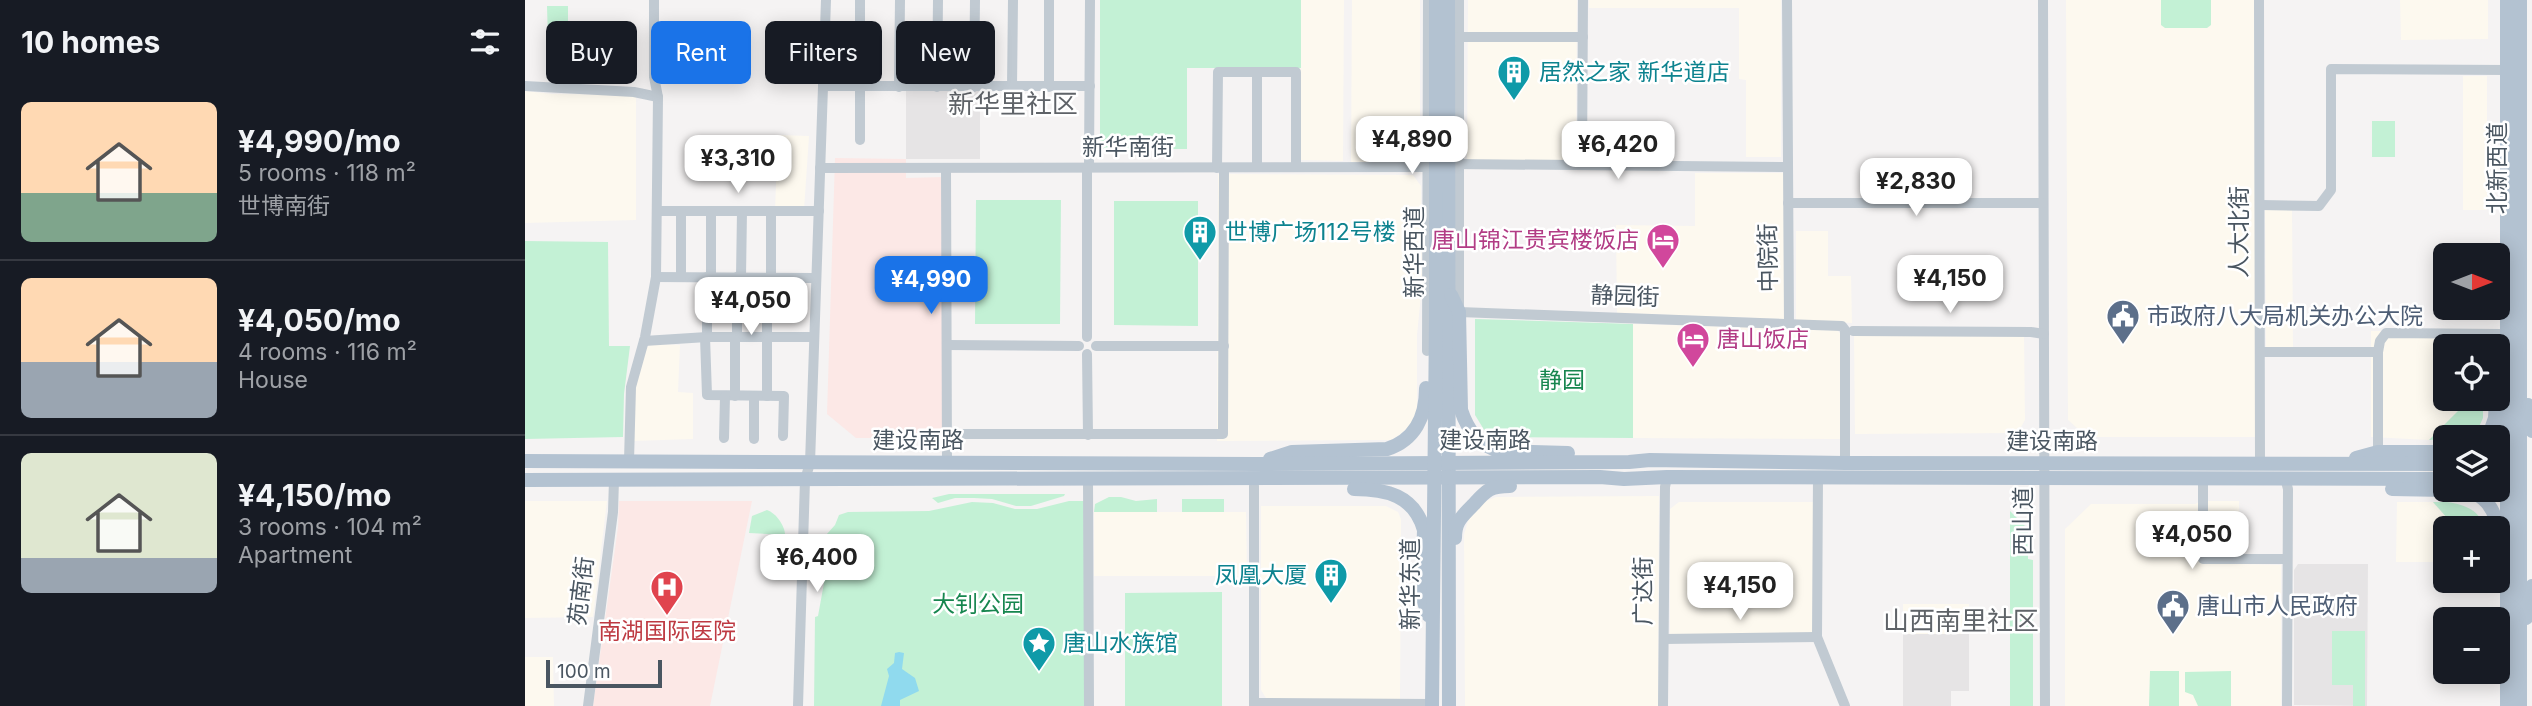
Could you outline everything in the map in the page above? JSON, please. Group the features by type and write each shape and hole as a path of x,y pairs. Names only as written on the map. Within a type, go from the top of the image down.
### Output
{"main road":[{"name":"新华西道","path":"1436,0 1449,292 1441,462"},
{"name":"新华西道","path":"1441,462 1436,322 1448,0"},
{"name":"北新西道","path":"2507,0 2508,243"},
{"name":"北新西道","path":"2514,463 2520,328 2520,0"},
{"path":"1449,292 1459,312 1461,410 1466,425 1482,444 1500,451 1606,454 1650,460"},
{"path":"2501,334 2504,320"},
{"name":"北新西道","path":"2509,320 2514,463"},
{"path":"1255,464 1292,452 1387,449 1397,446 1412,434 1423,414 1426,402 1427,351 1436,322"},
{"path":"2520,328 2528,348 2529,420 2532,431"},
{"path":"2334,463 2378,452 2433,452"},
{"path":"525,454 561,461"},
{"name":"建设南路","path":"525,461 1255,464 1650,460 2433,464"},
{"name":"新华东道","path":"1432,705 1441,462"},
{"path":"2514,463 2520,706"},
{"name":"建设南路","path":"525,480 1600,477 1624,480 1667,477 2433,479"},
{"path":"1231,479 1254,486 1378,489 1404,498 1416,511 1424,530 1422,595 1433,630"},
{"name":"新华东道","path":"1441,479 1448,606 1449,706"},
{"path":"2508,607 2514,479"},
{"path":"1448,606 1454,584 1457,523 1482,493 1501,486 1588,486 1624,480"},
{"path":"2343,480 2350,484 2383,489 2433,490"},
{"path":"2487,502 2495,514 2498,527 2500,607"},
{"path":"2520,653 2532,586"},
{"path":"2507,684 2507,706"}],"street":[{"path":"629,461 631,387 644,341 656,277 658,97 654,78 654,0"},
{"path":"799,706 805,480 810,463 826,0"},
{"path":"860,0 860,140"},
{"path":"899,87 900,0"},
{"path":"937,87 938,0"},
{"path":"974,87 975,0"},
{"path":"1012,87 1013,0"},
{"path":"1049,0 1049,87"},
{"path":"1088,435 1090,0"},
{"path":"1428,0 1459,312"},
{"path":"1427,351 1443,166 1458,37 1459,0"},
{"path":"1582,164 1583,0"},
{"name":"中院街","path":"1787,0 1789,325 1842,326 1845,330 1845,463"},
{"name":"西山道","path":"2043,0 2045,706"},
{"name":"人大北街","path":"2259,0 2260,464"},
{"path":"1458,37 1583,37"},
{"path":"2259,205 2319,206 2331,190 2331,69 2507,70"},
{"path":"947,434 1223,434 1224,346 1218,72 1296,72 1296,167"},
{"path":"1257,72 1257,167"},
{"path":"525,86 634,92 658,97"},
{"path":"823,86 1090,86"},
{"name":"新华南街","path":"820,168 1221,168 1582,164 1788,167"},
{"path":"946,168 947,463"},
{"path":"1788,202 2043,203"},
{"path":"657,211 819,211"},
{"path":"681,211 681,277"},
{"path":"711,211 705,392 710,396 784,396 783,436"},
{"path":"724,438 736,337 742,211"},
{"path":"767,396 771,211"},
{"path":"656,277 816,278"},
{"name":"静园街","path":"1459,312 1668,318 1789,325"},
{"path":"1853,331 2043,334"},
{"path":"2378,452 2378,352 2379,341 2386,333 2501,334"},
{"path":"644,341 706,337 814,337"},
{"path":"947,345 1224,346"},
{"path":"2260,352 2378,352"},
{"path":"754,396 754,439"},
{"name":"广达街","path":"1663,706 1667,477"},
{"path":"1818,477 1817,637 1845,706"},
{"path":"2203,478 2203,559 2286,559"},
{"path":"2285,478 2287,706"},
{"path":"1088,479 1089,706"},
{"name":"苑南街","path":"588,706 613,512 614,480"},
{"path":"1254,486 1254,705 1432,705"},
{"path":"1664,639 1817,637"}],"shaded area":[{"path":"1301,0 1344,0 1343,161 1300,160"},
{"path":"1352,0 1420,0 1420,162 1351,162"},
{"path":"1468,0 1577,0 1576,160 1467,160"},
{"path":"1589,0 1781,0 1781,157 1746,157 1746,80 1739,79 1739,8 1589,8"},
{"path":"2066,0 2255,0 2255,437 2087,437 2068,420"},
{"path":"2400,0 2488,0 2488,39 2401,40"},
{"path":"2463,76 2487,76 2487,210 2463,210"},
{"path":"525,91 636,95 636,220 525,223"},
{"path":"906,91 980,91 980,159 906,159"},
{"path":"778,135 809,136 804,210 775,210"},
{"path":"835,158 906,159 906,178 943,177 943,438 856,438 827,414"},
{"path":"1695,173 1784,173 1784,319 1617,313 1616,225 1695,226"},
{"path":"1218,174 1413,175 1421,186 1422,285 1417,335 1417,410 1413,423 1399,435 1391,440 1217,441"},
{"path":"2265,210 2292,210 2293,349 2266,349"},
{"path":"1796,231 1828,231 1828,276 1851,276 1852,323 1796,320"},
{"path":"1633,324 1837,330 1842,336 1843,439 1633,438"},
{"path":"2371,331 2481,331 2481,334 2433,334 2433,411 2458,411 2444,425 2433,425 2433,436 2429,440 2371,437"},
{"path":"1861,333 2024,335 2025,420 2014,433 1855,434 1854,336"},
{"path":"650,344 680,345 678,392 693,393 693,439 632,441 632,399 644,351"},
{"path":"1659,496 1658,706 1465,706 1464,535 1468,521 1477,509 1496,497"},
{"path":"525,501 607,501 593,617 525,618"},
{"name":"南湖国际医院","path":"619,501 752,501 710,706 593,706 618,527"},
{"name":"唐山市人民政府","path":"2201,501 2239,501 2240,564 2281,565 2281,706 2065,706 2065,529 2091,504 2195,504"},
{"path":"1679,502 1814,502 1814,636 1670,636 1670,509"},
{"path":"2397,502 2433,502 2445,516 2433,516 2433,562 2396,562"},
{"name":"凤凰大厦","path":"1261,506 1386,506 1398,512 1401,519 1400,699 1266,698 1261,690"},
{"path":"1094,512 1246,512 1247,576 1094,576"},
{"path":"2298,564 2368,564 2367,706 2294,705 2294,570"},
{"path":"1903,604 1969,604 1969,634 1903,634"},
{"path":"1903,634 1969,634 1969,691 1951,691 1951,706 1903,706"},
{"path":"525,657 553,657 554,706 525,706"}],"green space":[{"path":"1100,0 1301,0 1301,68 1187,68 1187,149 1100,149"},
{"path":"2161,0 2211,0 2211,25 2207,28 2165,28 2161,25"},
{"path":"547,6 568,6 568,21 547,21"},
{"path":"2372,121 2395,121 2395,157 2372,157"},
{"path":"976,200 1061,200 1060,324 975,324"},
{"path":"1114,201 1198,201 1198,326 1114,325"},
{"path":"525,241 608,242 609,346 630,346 624,394 623,437 525,439"},
{"name":"静园","path":"1475,319 1633,324 1633,438 1496,437 1486,433 1475,415"},
{"path":"2458,411 2483,411 2480,425 2444,425"},
{"path":"949,494 1065,494 1031,506 974,498 955,498 938,503 932,498"},
{"path":"1109,497 1136,501 1157,499 1157,512 1094,512 1095,504"},
{"path":"1182,499 1224,499 1224,512 1182,512"},
{"name":"大钊公园","path":"1069,501 1084,501 1084,706 814,706 815,617 818,616 824,583 826,535 839,515 848,512 929,511 972,502 993,503 1015,509 1037,509"},
{"path":"2433,502 2460,505 2471,509 2478,516 2445,516"},
{"path":"767,510 779,520 785,535 749,533 752,516"},
{"path":"2010,511 2028,529 2028,559 2033,560 2033,706 2010,706"},
{"path":"1222,592 1222,706 1125,706 1125,593"},
{"path":"2332,631 2365,631 2365,706 2353,706 2353,685 2332,685"},
{"path":"2150,671 2179,671 2179,706 2149,706"},
{"path":"2231,671 2231,706 2198,706 2193,695 2185,692 2185,672"}],"water":[{"path":"895,653 904,653 902,669 915,678 919,691 900,700 900,706 881,706 889,676 887,669 894,663"}],"place":[{"name":"居然之家 新华道店","path":"1514,102"},
{"name":"世博广场112号楼","path":"1200,262"},
{"name":"唐山锦江贵宾楼饭店","path":"1663,270"},
{"name":"市政府八大局机关办公大院","path":"2123,346"},
{"name":"唐山饭店","path":"1693,369"},
{"name":"凤凰大厦","path":"1331,605"},
{"name":"南湖国际医院","path":"667,617"},
{"name":"唐山市人民政府","path":"2173,636"},
{"name":"唐山水族馆","path":"1039,673"}],"district":[{"name":"新华里社区","path":"1013,104"},
{"name":"山西南里社区","path":"1961,621"}]}
